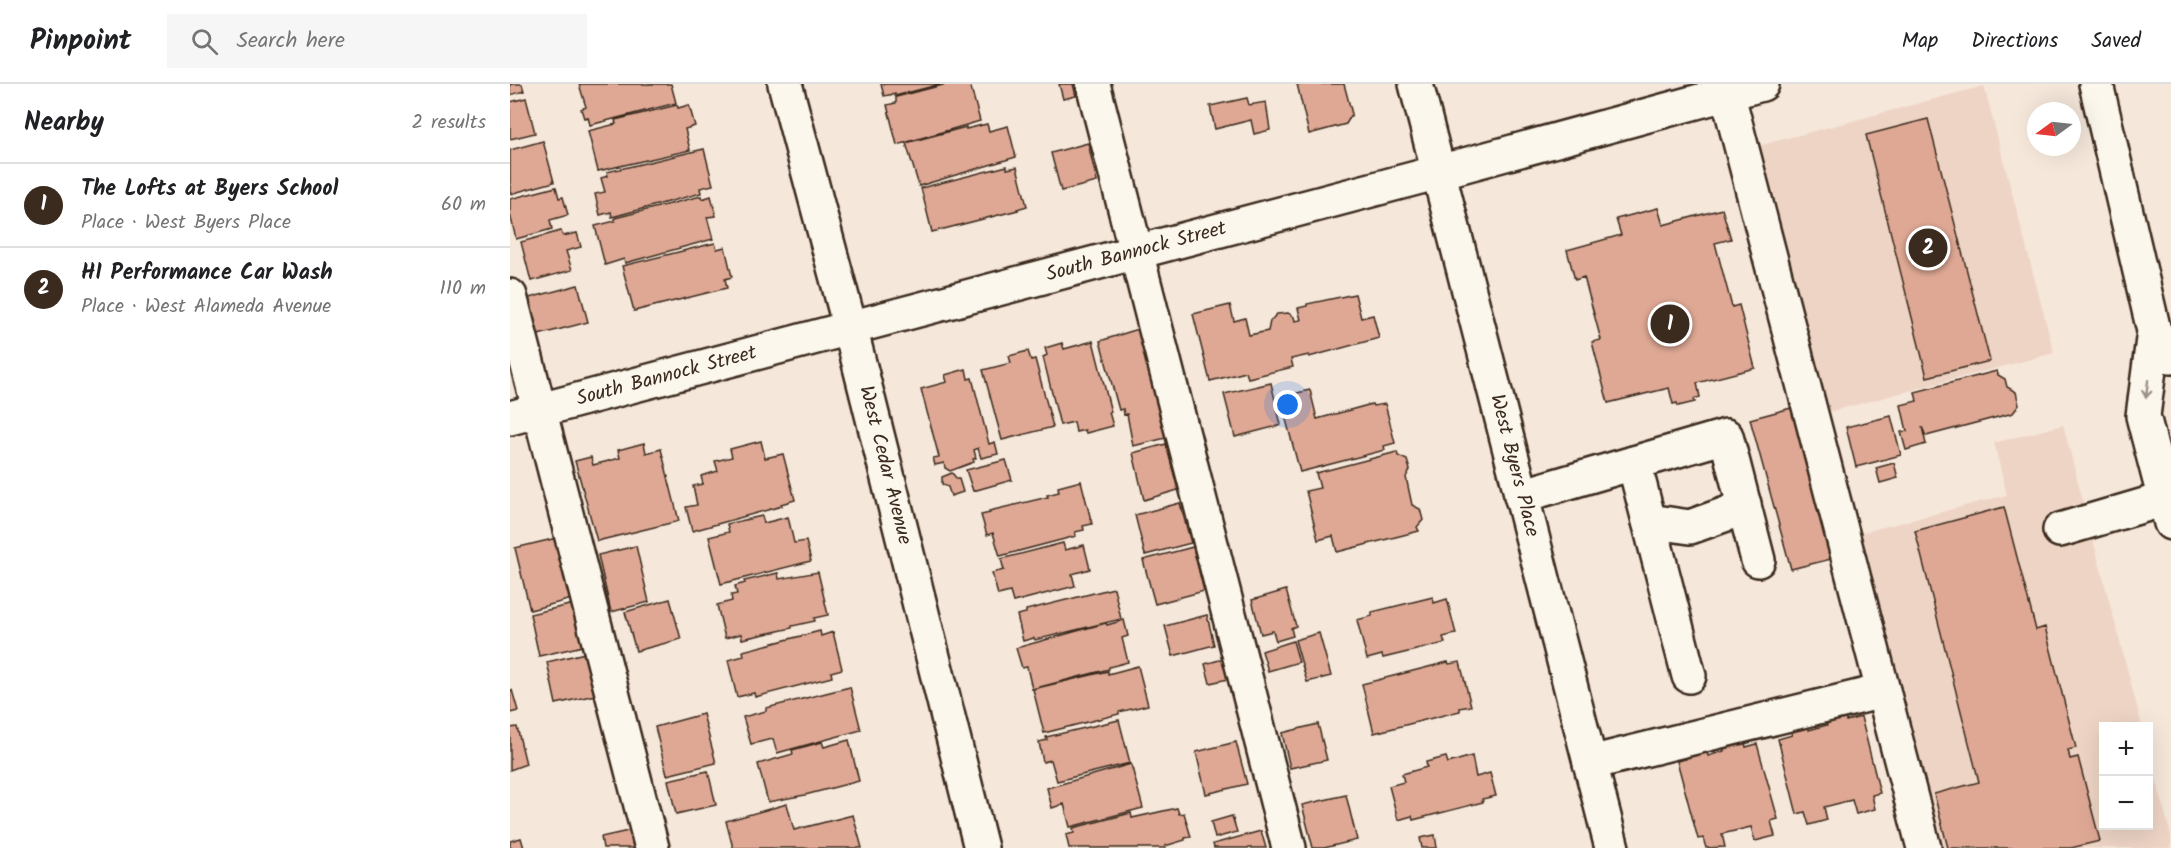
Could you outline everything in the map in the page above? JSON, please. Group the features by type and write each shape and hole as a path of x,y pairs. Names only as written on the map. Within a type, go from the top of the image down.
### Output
{"street":[{"name":"West Cedar Avenue","path":"785,84 850,327 981,848"},
{"path":"1093,84 1289,848"},
{"name":"West Byers Place","path":"1416,84 1612,848"},
{"name":"South Bannock Street","path":"524,414 1439,172 1726,89 1762,84"},
{"path":"2060,530 2168,511 2143,416 2162,344 2096,84"},
{"path":"1726,89 1924,848"},
{"path":"510,296 524,414 652,848"},
{"path":"1521,496 1726,436 1758,560"},
{"path":"1634,463 1689,676"},
{"path":"1649,521 1690,527 1729,513 1744,504"},
{"path":"1590,763 1883,691"}],"shaded area":[{"path":"1984,86 2054,353 1828,412 1758,146"},
{"path":"2063,425 2141,722 2099,722 2099,830 2153,830 2153,766 2171,836 2171,848 1937,848 1857,534 2007,495 1994,443"}],"building":[{"path":"510,84 522,84 524,91 510,95"},
{"path":"579,84 671,84 676,103 590,125 588,117 584,118 581,109 586,107"},
{"path":"881,84 941,84 895,96 895,94 884,96"},
{"path":"947,84 970,84 980,121 897,145 887,105 896,103 896,97"},
{"path":"1059,84 1073,84 1076,96 1063,99"},
{"path":"1297,84 1344,84 1352,114 1346,124 1309,134"},
{"path":"526,98 535,133 510,139 510,102"},
{"path":"1247,98 1249,105 1266,102 1270,130 1254,134 1251,120 1215,129 1210,106"},
{"path":"677,105 678,108 689,105 695,126 685,129 690,150 598,171 588,131 616,124 615,120"},
{"path":"1928,119 1990,361 1927,377 1866,135"},
{"path":"987,124 989,131 1008,126 1016,157 919,186 906,143 966,127 966,129"},
{"path":"543,141 554,182 510,194 510,150"},
{"path":"1088,143 1097,182 1061,191 1051,153"},
{"path":"704,149 713,185 700,188 701,193 612,217 611,212 600,215 595,194 605,192 601,178 608,176 607,172"},
{"path":"1007,166 1007,169 1017,167 1027,206 932,232 921,188"},
{"path":"556,187 559,198 563,197 568,215 550,220 552,229 516,239 510,214 510,199"},
{"path":"701,196 702,199 711,196 716,216 707,217 713,239 625,263 624,259 605,265 595,226 615,221 615,218"},
{"path":"1658,208 1663,225 1722,209 1731,239 1715,243 1732,307 1739,305 1755,368 1697,383 1700,397 1694,399 1695,402 1678,406 1677,403 1673,404 1669,388 1608,403 1592,342 1601,340 1584,277 1575,280 1567,250 1621,235 1616,219"},
{"path":"561,231 563,236 577,233 581,247 566,251 572,270 531,281 521,242"},
{"path":"715,243 717,249 725,247 732,277 725,279 727,288 634,311 622,266"},
{"path":"578,285 588,322 538,335 529,298"},
{"path":"1355,294 1361,318 1373,315 1379,338 1309,357 1309,355 1291,359 1293,367 1248,378 1246,372 1210,381 1193,314 1230,305 1234,321 1245,318 1249,335 1268,331 1270,321 1277,314 1288,313 1294,317 1295,321 1301,320 1298,308"},
{"path":"1151,325 1174,436 1133,446 1127,414 1124,415 1123,409 1119,410 1100,341"},
{"path":"1093,341 1113,426 1086,433 1085,430 1076,432 1074,422 1060,425 1043,357 1047,355 1045,348 1062,343 1064,349"},
{"path":"1028,351 1031,360 1035,359 1053,427 1002,440 983,370 1011,363 1009,356"},
{"path":"966,369 968,379 972,378 989,444 995,442 998,454 981,458 978,448 974,450 976,458 973,459 974,462 950,471 945,468 944,463 935,465 933,458 939,457 921,389 947,382 945,375"},
{"path":"1997,371 1998,375 2005,379 2007,387 2016,392 2019,405 2013,413 1926,436 1922,427 1926,444 1906,450 1901,432 1907,431 1901,405 1917,401 1915,392"},
{"path":"1271,383 1281,425 1235,437 1224,394"},
{"path":"1310,390 1317,419 1372,404 1373,406 1385,404 1395,443 1384,446 1385,450 1300,472 1280,397"},
{"path":"1795,407 1835,558 1791,569 1750,419"},
{"path":"1891,416 1901,455 1856,467 1846,427"},
{"path":"761,441 765,458 783,454 795,500 781,504 782,506 692,531 686,507 697,505 693,486 703,484 701,476 718,471 715,461 732,457 730,449"},
{"path":"644,443 646,453 661,449 679,521 597,541 575,461 591,457 593,465 620,458 618,450"},
{"path":"1166,444 1178,490 1144,500 1133,453"},
{"path":"1397,452 1398,456 1407,460 1410,470 1406,477 1412,505 1420,509 1423,520 1417,527 1419,531 1337,552 1333,536 1318,540 1306,491 1320,488 1316,473"},
{"path":"1006,460 1012,480 973,491 966,470"},
{"path":"1894,463 1898,478 1880,483 1876,468"},
{"path":"952,473 959,479 963,492 951,496 948,487 942,484 942,477"},
{"path":"1081,481 1092,524 1083,526 1084,530 1075,532 1076,536 1000,556 993,533 987,535 981,515 1048,497 1047,495 1059,492 1058,487"},
{"path":"1180,503 1191,543 1145,555 1135,515"},
{"path":"2004,507 2036,630 2045,627 2076,748 2068,750 2070,759 2078,757 2100,841 2071,848 1948,848 1934,794 1979,782 1915,531"},
{"path":"762,516 764,523 788,517 794,543 806,541 811,561 721,584 709,537 729,532 727,524"},
{"path":"557,538 572,599 530,610 515,548"},
{"path":"1063,543 1065,550 1084,545 1090,569 1072,574 1075,586 1013,602 1010,592 998,595 992,573 1004,570 1001,559"},
{"path":"636,546 649,602 611,612 598,555"},
{"path":"1193,547 1204,591 1155,604 1143,560"},
{"path":"818,572 828,615 814,618 815,621 792,626 792,628 742,639 741,634 725,638 717,605 732,601 731,595 737,594 735,586 745,583 744,581 778,573 779,579"},
{"path":"1114,588 1121,619 1023,641 1017,615 1026,613 1026,610"},
{"path":"1286,590 1296,626 1291,628 1293,636 1276,641 1273,631 1261,634 1252,600"},
{"path":"1433,597 1434,603 1447,599 1456,634 1443,637 1445,643 1383,658 1382,655 1367,659 1357,620 1372,616 1372,612"},
{"path":"670,599 681,639 636,651 625,612"},
{"path":"574,604 583,646 539,656 530,614"},
{"path":"1207,615 1214,645 1173,656 1165,626"},
{"path":"1124,620 1128,636 1122,638 1128,662 1032,689 1027,667 1022,668 1016,648"},
{"path":"820,631 821,636 833,632 842,669 831,672 832,677 755,697 754,693 737,697 728,660 744,656 743,651"},
{"path":"1319,633 1331,676 1307,682 1295,640"},
{"path":"1293,641 1299,662 1268,671 1262,651"},
{"path":"585,653 595,695 556,704 547,662"},
{"path":"1223,659 1228,679 1210,683 1205,664"},
{"path":"1448,662 1449,664 1460,662 1471,706 1460,708 1460,711 1374,733 1362,684"},
{"path":"1138,666 1148,705 1044,733 1033,689"},
{"path":"850,687 861,730 777,753 773,739 751,744 743,717 766,711 766,708"},
{"path":"510,690 512,690 518,711 510,713"},
{"path":"703,714 716,763 667,775 655,727"},
{"path":"1845,715 1846,721 1861,717 1880,793 1872,795 1875,809 1856,814 1852,800 1824,807 1827,820 1809,825 1805,812 1797,814 1778,739 1792,735 1790,729 1809,724 1809,730 1827,725 1826,720"},
{"path":"1119,720 1130,763 1057,781 1051,760 1043,762 1039,742 1047,740 1046,737"},
{"path":"1318,724 1327,760 1290,768 1282,733"},
{"path":"517,727 526,764 510,770 510,728"},
{"path":"1744,739 1746,747 1757,744 1778,819 1771,821 1775,836 1755,841 1751,827 1722,834 1725,847 1706,848 1703,838 1698,839 1677,761 1686,759 1685,755 1706,749 1708,756 1724,751 1723,745"},
{"path":"849,740 859,781 768,802 758,764 793,754 792,750 822,742 824,747"},
{"path":"1236,742 1247,784 1206,794 1196,752"},
{"path":"1472,756 1476,777 1490,773 1496,796 1482,799 1483,802 1413,820 1412,816 1398,820 1389,786 1404,782 1402,774 1427,767 1426,762 1446,757 1448,763"},
{"path":"1131,764 1143,808 1070,827 1064,804 1052,808 1047,788"},
{"path":"708,771 716,805 676,814 668,780"},
{"path":"1346,795 1357,840 1324,848 1313,848 1302,805"},
{"path":"787,804 794,830 853,815 862,848 733,848 726,821"},
{"path":"1177,808 1179,814 1184,813 1191,837 1165,846 1166,848 1069,848 1066,835 1074,833 1073,828 1131,813 1132,818"},
{"path":"1232,816 1237,832 1215,838 1211,822"},
{"path":"633,830 638,848 603,848 601,837"},
{"path":"1261,831 1266,848 1214,848 1213,844"},
{"path":"1435,835 1437,848 1422,848 1420,838"},
{"path":"521,838 524,848 510,848 510,841"}],"place":[{"name":"HI Performance Car Wash","path":"1928,248"},
{"name":"The Lofts at Byers School","path":"1670,324"}]}
